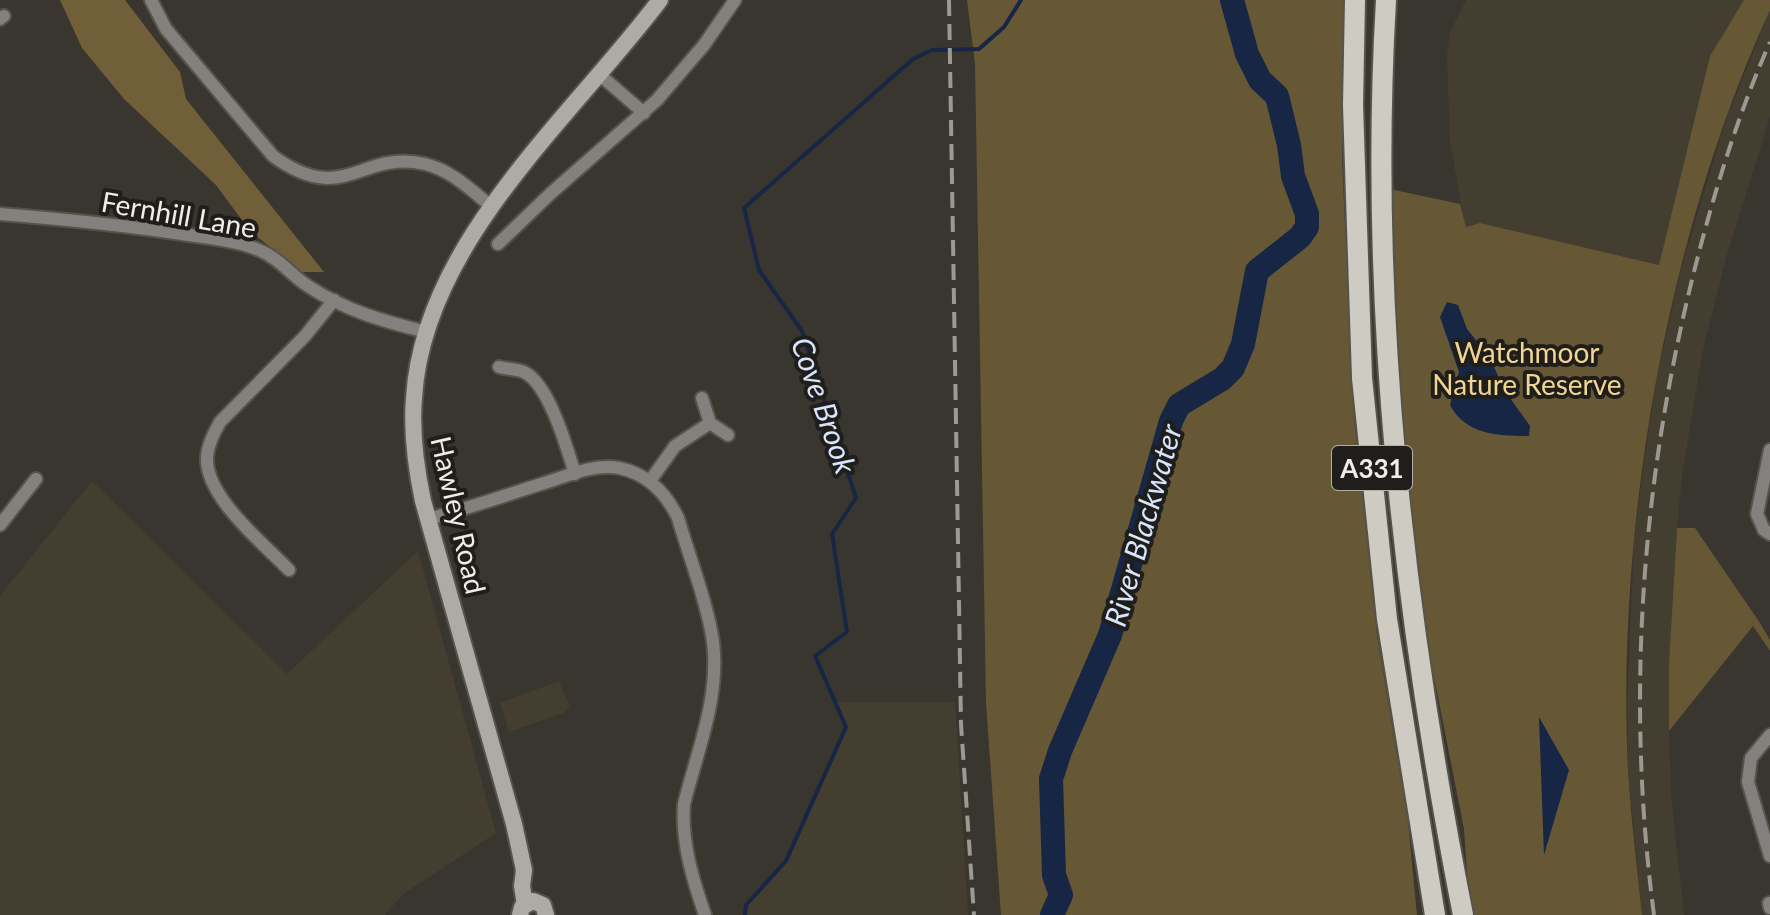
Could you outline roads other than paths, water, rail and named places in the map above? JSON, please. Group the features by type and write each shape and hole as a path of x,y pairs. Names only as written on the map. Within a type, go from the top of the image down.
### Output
{"main road":[{"name":"Hawley Road","path":"532,909 533,884 524,870 419,480 413,423 414,395 432,314 457,262 492,207 547,136 660,0"},
{"name":"A331","path":"1355,0 1353,105 1362,378 1387,619 1435,915"},
{"name":"A331","path":"1386,0 1382,180 1392,415 1424,697 1463,915"}],"street":[{"path":"151,0 166,29 273,156 288,167 321,179 353,175 387,163 425,164 454,178 492,207"},
{"path":"498,244 550,194 644,113 704,45 735,0"},
{"path":"600,75 644,113"},
{"name":"Fernhill Lane","path":"0,214 170,233 259,250 278,260 307,285 334,300 370,316 427,332"},
{"path":"289,570 220,497 210,479 207,458 220,422 305,336 334,300"},
{"path":"499,367 524,373 538,384 559,428 575,474"},
{"path":"702,398 710,423 728,435"},
{"path":"650,481 675,446 710,423"},
{"path":"1770,450 1757,514 1764,530 1770,534"},
{"path":"428,519 575,474 617,467 650,481 663,493 678,518 713,642 714,681 710,705 683,818 689,856 705,915"},
{"path":"0,525 5,507 36,479"},
{"path":"1770,735 1751,758 1748,782 1770,856"}],"water":[{"path":"1447,302 1458,305 1467,329 1489,356 1505,391 1530,426 1529,436 1484,432 1465,422 1450,405 1459,372 1440,317"},
{"path":"1539,717 1569,770 1544,855"}],"waterway":[{"name":"Cove Brook","path":"745,915 746,905 786,861 846,727 815,656 847,632 832,534 856,498 802,331 759,270 744,208 913,59 932,50 979,49 1004,27 1021,0"},
{"name":"River Blackwater","path":"1052,915 1061,895 1054,875 1051,779 1110,635 1171,421 1179,405 1222,379 1233,368 1243,344 1257,271 1300,237 1307,227 1307,214 1293,176 1277,96 1260,80 1247,54 1232,0"}],"railway":[{"path":"949,0 961,724 974,915"},
{"path":"1654,915 1645,833 1640,668 1652,503 1663,421 1697,260 1729,150 1770,42"}],"park label":[{"name":"Watchmoor Nature Reserve","path":"1527,368"}]}
